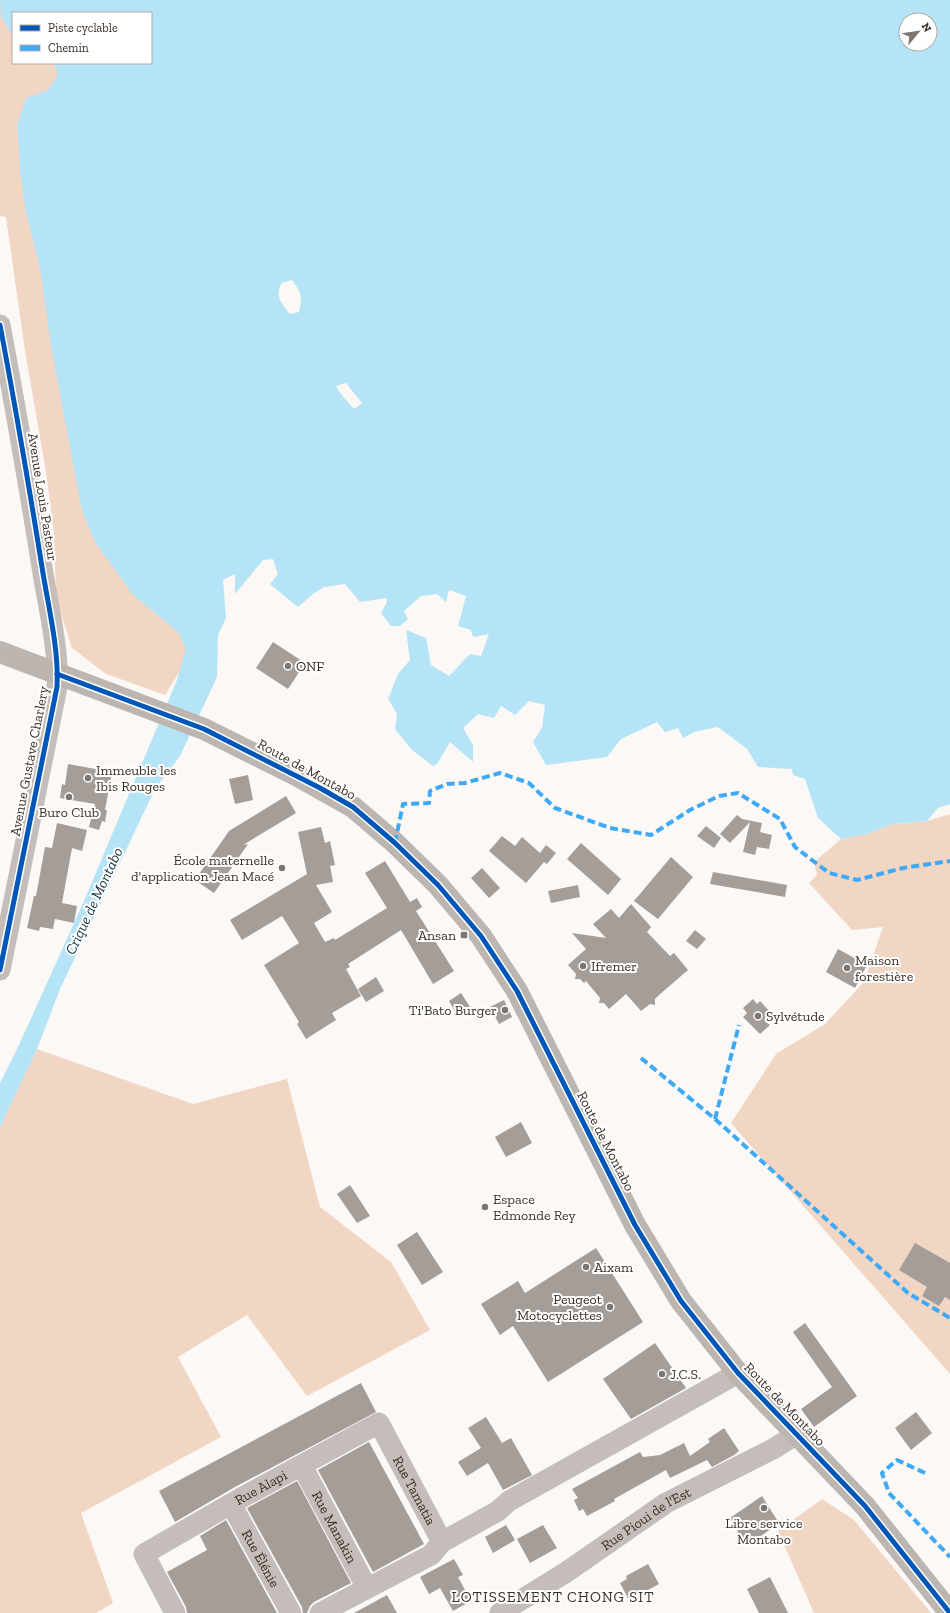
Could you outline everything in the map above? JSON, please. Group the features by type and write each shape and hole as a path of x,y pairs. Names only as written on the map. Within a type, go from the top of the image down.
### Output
{"main road":[{"path":"0,652 57,674"},
{"name":"Route de Montabo","path":"57,674 204,729 296,775 353,807 395,843 438,885 481,936 517,991 635,1225 680,1301 738,1373 865,1506 950,1613"}],"street":[{"name":"Avenue Louis Pasteur","path":"0,325 26,468 52,632 57,674"},
{"name":"Avenue Gustave Charlery","path":"0,970 6,948 26,837 57,687 57,674"},
{"path":"320,1613 436,1549 498,1511 509,1501 738,1373"},
{"name":"Rue Tamatia","path":"379,1423 436,1549"},
{"name":"Rue Alapi","path":"175,1613 144,1554 231,1504 379,1423"},
{"name":"Rue Pioui de l'Est","path":"500,1613 565,1573 666,1503 773,1449 797,1434"},
{"name":"Rue Manakin","path":"302,1466 367,1588"},
{"name":"Rue Élénie","path":"231,1504 291,1613"}],"shaded area":[{"path":"0,0 12,12 12,64 82,64 207,544 188,658 165,695 106,674 72,648 56,598 54,532 46,472 25,351 6,217 0,216"},
{"path":"950,814 950,1374 731,1123 776,1054 825,1024 864,982 883,927 852,930 809,883 817,875 814,862 841,839 867,834 892,824 927,821"},
{"path":"37,1049 193,1104 287,1079 320,1207 391,1262 430,1330 307,1396 247,1315 178,1357 221,1437 81,1513 113,1603 96,1613 0,1613 0,1127"},
{"path":"822,1499 854,1520 931,1613 814,1613 778,1531"}],"water":[{"name":"Crique de Montabo","path":"0,0 950,0 950,804 938,808 927,821 892,824 867,834 841,839 818,818 805,779 793,775 792,769 758,767 747,749 718,727 694,732 683,738 678,728 665,732 657,722 621,739 607,757 546,765 533,742 542,728 545,705 529,701 515,715 501,706 494,718 478,714 463,728 473,745 473,762 450,742 437,764 433,766 412,750 395,729 397,714 388,699 398,674 410,660 406,630 426,638 431,665 449,676 470,654 481,656 489,634 473,637 471,630 458,626 466,596 449,590 446,602 437,594 421,596 404,611 408,619 400,626 391,626 381,613 387,602 386,598 360,602 345,584 324,587 298,607 270,584 278,574 273,559 263,560 235,594 235,574 223,580 226,618 218,635 217,677 180,756 155,789 60,989 37,1049 0,1127 0,1083 19,1045 84,901 177,680 186,649 179,633 133,595 95,542 82,511 51,346 40,268 26,212 20,170 17,125 26,98 48,90 58,75 54,64 152,64 152,12 12,12 12,34 1,17","holes":["292,280 301,298 299,312 290,314 280,300 280,287 282,283","346,383 362,403 354,409 336,386"]}],"building":[{"name":"ONF","path":"273,642 305,663 288,689 256,668"},
{"name":"Immeuble les Ibis Rouges","path":"68,764 112,772 105,810 107,810 105,822 102,821 99,830 89,827 95,804 60,798 62,784 65,785"},
{"path":"248,775 253,800 235,804 229,779"},
{"path":"286,796 296,813 243,845 248,844 214,893 195,880 229,831"},
{"path":"737,815 742,819 762,823 760,832 772,835 769,849 757,847 755,855 743,852 750,822 730,843 720,834"},
{"path":"57,823 87,830 82,851 72,848 62,903 77,906 74,923 55,919 53,929 40,927 39,931 27,928 34,896 36,896 45,847 52,848"},
{"path":"706,826 721,838 714,848 697,836"},
{"path":"321,827 325,843 330,841 335,865 330,866 333,882 316,885 332,912 314,923 325,942 334,938 335,940 387,908 365,873 385,861 410,902 417,898 422,907 416,911 454,971 433,984 401,930 348,964 350,967 346,969 361,996 332,1013 336,1020 306,1039 297,1024 299,1022 264,965 299,943 282,916 242,940 230,920 307,874 298,832"},
{"path":"502,836 515,846 522,837 540,853 546,845 556,853 547,864 544,862 526,883 489,851"},
{"path":"581,843 621,879 608,895 567,859"},
{"path":"671,857 693,877 658,919 634,901"},
{"path":"482,868 500,888 489,898 471,878"},
{"path":"713,872 787,885 785,897 710,884"},
{"path":"578,885 580,897 551,903 548,891"},
{"path":"631,904 651,927 647,932 670,956 674,953 688,970 655,999 655,1005 650,1004 641,1011 626,994 609,1009 604,1003 599,1003 600,998 586,981 584,983 580,979 575,979 576,974 568,965 586,949 572,933 606,938 593,924 611,909 619,918"},
{"path":"695,930 706,939 697,949 686,941"},
{"name":"Maison forestière","path":"838,949 867,965 855,988 826,972"},
{"path":"376,977 384,991 366,1002 358,989"},
{"path":"461,993 470,1007 457,1015 449,1001"},
{"name":"Sylvétude","path":"753,999 757,1004 760,1001 773,1015 766,1022 770,1025 760,1034 743,1017 747,1013 743,1008"},
{"path":"504,1000 512,1017 499,1024 490,1007"},
{"path":"521,1122 532,1143 506,1157 495,1137"},
{"path":"350,1185 370,1216 357,1223 337,1194"},
{"path":"417,1232 443,1272 422,1285 397,1245"},
{"path":"915,1243 950,1263 950,1300 945,1297 939,1306 922,1296 927,1287 899,1270"},
{"path":"596,1248 643,1322 548,1382 513,1326 500,1335 481,1304 518,1281 525,1293"},
{"path":"805,1323 857,1396 814,1427 801,1409 832,1387 793,1332"},
{"path":"655,1343 686,1388 631,1419 603,1379"},
{"path":"361,1383 376,1412 235,1487 175,1522 159,1491"},
{"path":"916,1412 932,1433 911,1450 895,1428"},
{"path":"486,1417 502,1443 511,1438 532,1475 503,1490 488,1463 467,1476 458,1462 481,1448 468,1428"},
{"path":"724,1428 739,1451 734,1455 712,1467 707,1460 670,1478 666,1470 587,1516 583,1509 579,1511 574,1500 578,1498 572,1489 640,1452 643,1457 660,1455 684,1443 690,1456 710,1442 708,1439"},
{"path":"369,1442 424,1544 373,1572 318,1470"},
{"path":"297,1481 351,1583 314,1602 310,1606 307,1613 303,1613 302,1607 247,1508"},
{"path":"762,1496 777,1520 769,1526 771,1529 755,1540 752,1536 744,1542 730,1518"},
{"path":"226,1520 277,1613 187,1613 186,1607 167,1572 207,1550 200,1536"},
{"path":"506,1525 515,1540 493,1553 485,1537"},
{"path":"543,1525 557,1548 530,1563 517,1539"},
{"path":"454,1559 463,1575 458,1577 471,1601 453,1611 440,1588 429,1594 420,1577"},
{"path":"648,1564 659,1584 637,1596 635,1594 628,1598 620,1583 627,1579 626,1576"},
{"path":"770,1577 788,1613 759,1613 747,1589"},
{"path":"387,1595 397,1613 354,1613"}],"marked path":[{"path":"395,843 403,804 429,803 430,791 447,784 465,783 500,773 529,783 555,808 610,828 651,835 690,810 719,796 738,793 780,819 795,847 829,873 857,880 903,868 950,861"},
{"path":"715,1119 739,1025"},
{"path":"641,1058 715,1119 908,1293 950,1318"},
{"path":"925,1473 897,1460 882,1473 889,1493 950,1557"}],"cycle path":[{"path":"0,325 52,627 57,672 57,687 0,970"},
{"path":"57,674 204,729 320,788 353,807 395,843 438,885 481,936 517,991 635,1225 681,1301 738,1373 865,1506 950,1613"}],"place":[{"name":"ONF","path":"288,666"},
{"name":"Immeuble les Ibis Rouges","path":"88,778"},
{"name":"Buro Club","path":"69,797"},
{"name":"École maternelle d'application Jean Macé","path":"282,868"},
{"name":"Ansan","path":"464,935"},
{"name":"Ifremer","path":"583,966"},
{"name":"Maison forestière","path":"847,968"},
{"name":"Ti'Bato Burger","path":"505,1010"},
{"name":"Sylvétude","path":"758,1016"},
{"name":"Espace Edmonde Rey","path":"485,1207"},
{"name":"Aixam","path":"586,1267"},
{"name":"Peugeot Motocyclettes","path":"610,1307"},
{"name":"J.C.S.","path":"662,1374"},
{"name":"Libre service Montabo","path":"764,1508"}],"district":[{"name":"LOTISSEMENT CHONG SIT","path":"553,1597"}]}
